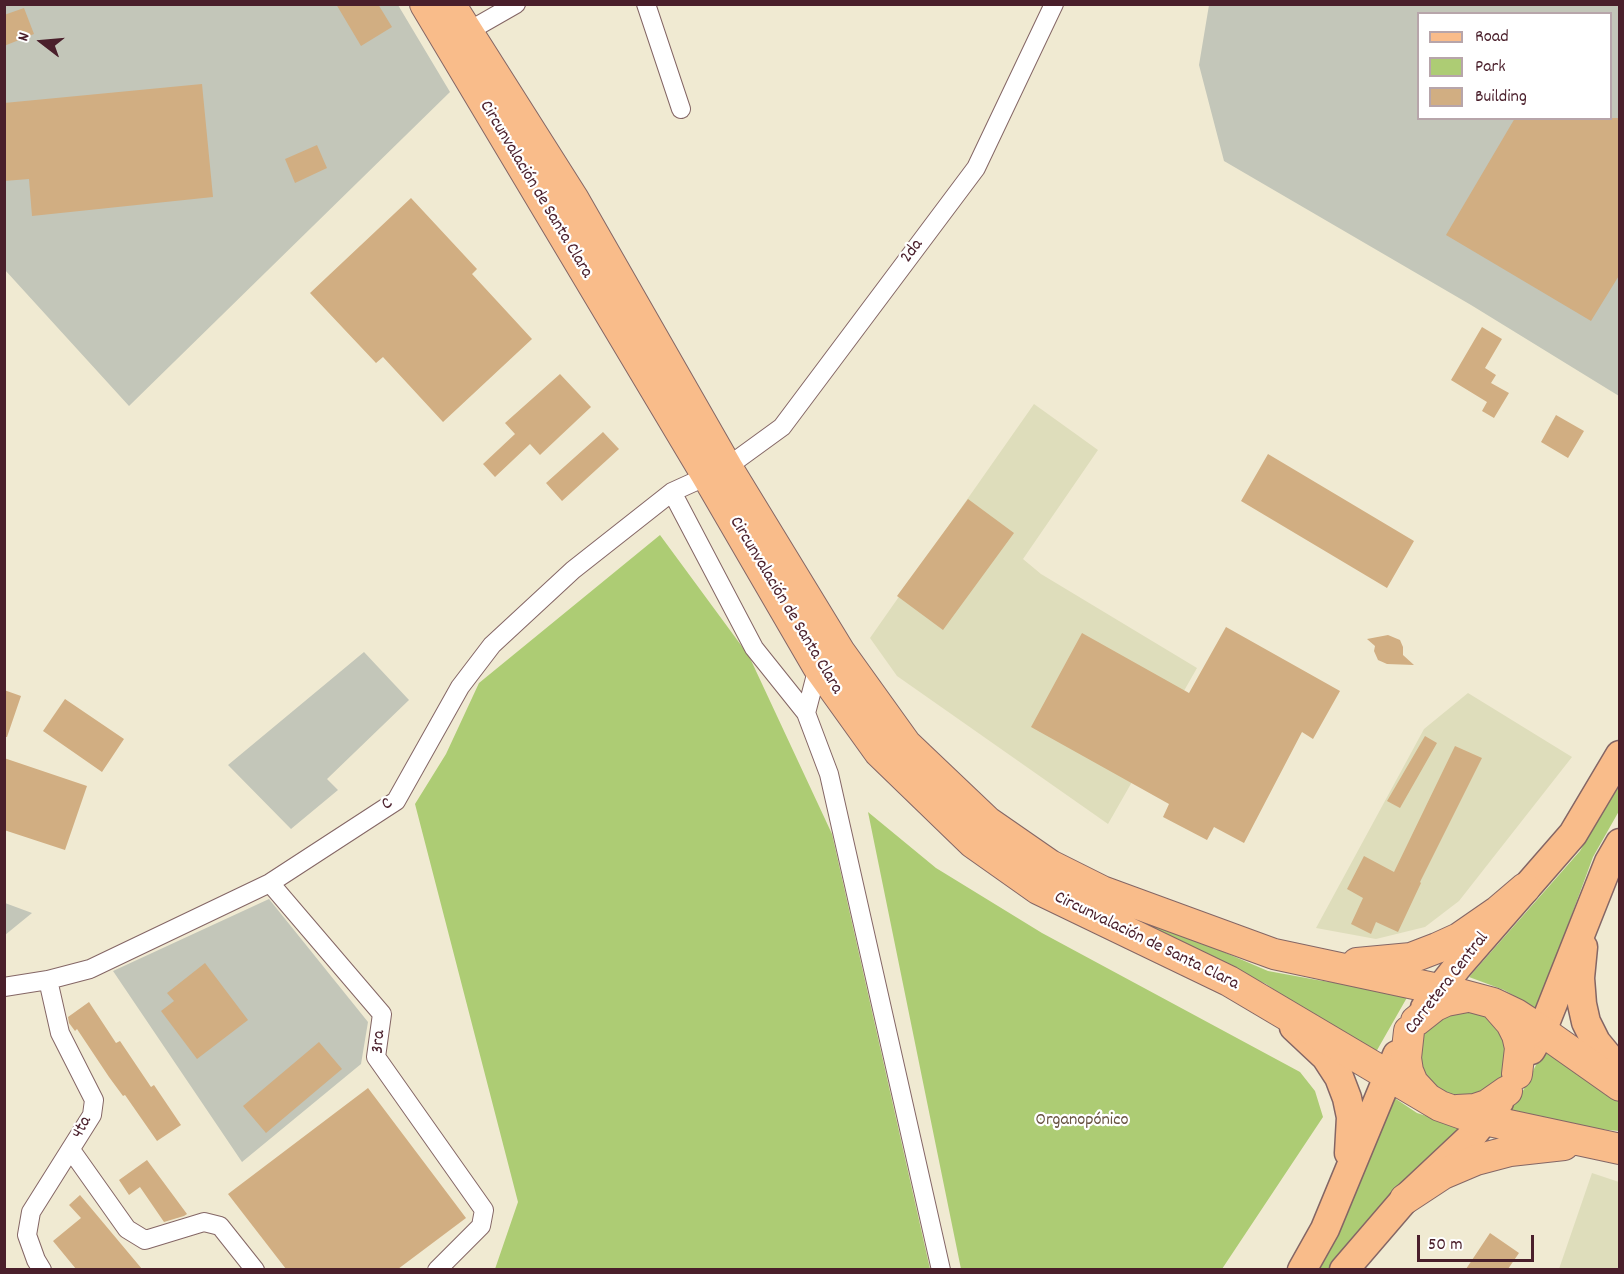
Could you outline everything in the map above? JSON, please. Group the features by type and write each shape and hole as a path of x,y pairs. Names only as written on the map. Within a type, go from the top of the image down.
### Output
{"highway":[{"name":"Circunvalación de Santa Clara","path":"425,4 717,471 840,652 906,744 988,822 1050,865 1102,891 1274,954 1487,1001 1516,1014 1620,1086"},
{"name":"Circunvalación de Santa Clara","path":"450,4 573,198 818,667 879,752 974,843 1038,889 1229,981 1387,1076 1456,1113 1607,1146"},
{"path":"1323,965 1411,958 1459,938 1525,888"},
{"path":"1470,997 1487,1001 1507,1017 1517,1035 1520,1048 1512,1083 1487,1105 1475,1109 1451,1109 1435,1103 1421,1093 1413,1083 1408,1071 1406,1058 1413,1026 1425,1012 1446,1001 1470,997"},
{"path":"1405,1198 1443,1174 1476,1160 1534,1147 1607,1146"}],"main road":[{"name":"Carretera Central","path":"1302,1269 1325,1229 1387,1076 1413,1026 1438,990 1573,834 1620,755"},
{"path":"1344,1269 1405,1198 1470,1138 1512,1083 1542,1031 1586,916 1609,862 1620,843"},
{"path":"1586,916 1580,978 1586,1022 1596,1042 1620,1067"},
{"path":"1275,1009 1326,1057 1339,1077 1347,1098 1351,1118 1350,1150 1325,1229"}],"street":[{"path":"466,32 516,4"},
{"path":"646,4 681,110"},
{"name":"2da","path":"672,492 717,471 782,427 976,168 1054,4"},
{"path":"672,492 754,648 806,713 829,774 941,1269"},
{"name":"C","path":"4,987 48,980 90,969 270,883 396,801 460,687 492,645 573,570 672,492"},
{"path":"806,713 818,667"},
{"name":"3ra","path":"270,883 382,1014 376,1057 483,1210 481,1226 437,1269"},
{"name":"4ta","path":"42,1269 36,1260 27,1235 31,1212 92,1115 94,1100 60,1033 48,980"},
{"path":"71,1150 127,1229 145,1240 204,1222 220,1226 255,1269"}],"shaded area":[{"path":"4,5 398,5 450,92 129,406 5,270"},
{"path":"1209,5 1619,5 1619,396 1471,305 1224,161 1199,65"},
{"path":"1034,404 1098,450 1023,559 1041,574 1197,668 1108,824 897,676 870,638"},
{"path":"364,652 409,700 327,779 338,790 291,829 228,765"},
{"path":"1468,693 1572,757 1459,901 1425,927 1376,939 1316,928 1424,729"},
{"path":"269,899 368,1022 361,1064 242,1162 113,971"},
{"path":"5,903 32,913 5,935"},
{"path":"1592,1173 1619,1182 1619,1269 1559,1269"}],"green space":[{"path":"660,535 749,656 832,834 930,1269 495,1269 518,1202 415,804 446,754 479,683"},
{"path":"1619,784 1619,811 1593,857 1537,1009 1504,990 1469,977 1580,851"},
{"name":"Organopónico","path":"868,812 936,868 1042,933 1300,1072 1315,1091 1323,1117 1222,1269 961,1269"},
{"path":"1060,882 1268,971 1409,994 1372,1059 1266,984 1093,905"},
{"path":"1474,1005 1510,1035 1505,1081 1465,1104 1423,1084 1417,1074 1421,1027"},
{"path":"1544,1049 1619,1101 1619,1131 1505,1120"},
{"path":"1387,1093 1417,1113 1464,1128 1329,1269 1313,1270"}],"building":[{"path":"336,4 378,4 392,27 361,46"},
{"path":"24,8 34,34 4,46 4,15"},
{"path":"202,84 213,197 32,216 29,179 4,181 4,103"},
{"path":"1612,118 1620,118 1620,274 1591,321 1446,235 1514,120 1612,120"},
{"path":"317,145 327,168 295,183 285,159"},
{"path":"411,198 477,269 472,274 532,339 443,422 383,357 376,363 310,293"},
{"path":"1482,327 1502,339 1485,368 1496,375 1491,383 1509,393 1494,418 1482,411 1487,402 1451,380"},
{"path":"560,374 591,407 540,455 530,444 495,477 483,464 515,434 505,423"},
{"path":"1556,415 1584,431 1568,458 1541,442"},
{"path":"603,432 619,449 562,501 546,483"},
{"path":"1268,454 1414,541 1387,588 1241,501"},
{"path":"968,499 1014,533 943,630 897,596"},
{"path":"1226,627 1340,691 1313,739 1302,732 1244,843 1214,827 1207,840 1163,817 1169,804 1031,727 1082,633 1189,693"},
{"path":"1388,635 1400,640 1403,655 1414,665 1387,664 1378,660 1374,651 1375,646 1367,639"},
{"path":"4,690 21,696 7,737 4,737"},
{"path":"65,699 124,739 102,772 43,731"},
{"path":"1425,736 1437,743 1400,808 1387,801"},
{"path":"1455,746 1482,758 1420,882 1398,932 1376,922 1371,934 1351,924 1363,898 1347,889 1364,856 1394,872"},
{"path":"4,758 87,786 65,850 4,830"},
{"path":"205,963 248,1020 197,1059 161,1011 174,1001 167,993"},
{"path":"89,1002 116,1043 120,1041 151,1087 154,1085 181,1125 157,1141 125,1095 123,1096 109,1077 77,1029 75,1031 69,1023 68,1017"},
{"path":"319,1042 342,1069 266,1133 243,1106"},
{"path":"368,1088 466,1218 398,1269 286,1269 228,1194"},
{"path":"147,1160 187,1214 164,1222 140,1187 129,1195 119,1180"},
{"path":"80,1195 142,1269 76,1269 53,1241 81,1218 69,1205"},
{"path":"1490,1233 1519,1253 1508,1269 1466,1269"}]}
